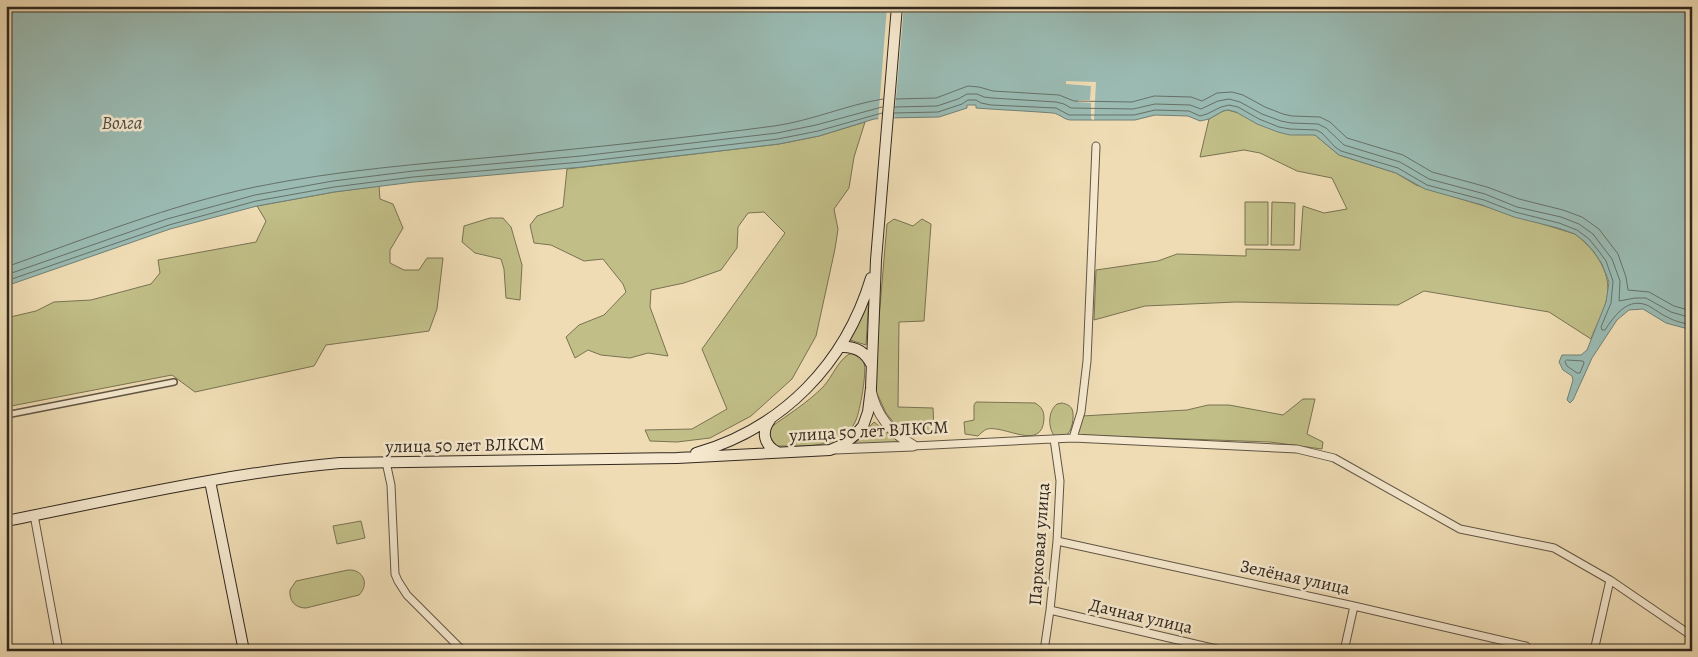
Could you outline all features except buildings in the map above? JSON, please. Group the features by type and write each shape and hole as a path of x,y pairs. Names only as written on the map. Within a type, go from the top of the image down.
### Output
{"main road":[{"path":"830,450 849,441 861,428 868,412 871,388 876,260 897,6"},
{"path":"677,458 725,443 770,420 808,387 823,371 840,347 862,306 876,260"},
{"path":"840,347 851,347 858,350 867,357 871,364"},
{"path":"770,420 765,428 765,438 769,446 777,452"},
{"name":"улица 50 лет ВЛКСМ","path":"6,521 210,481 340,462 677,458 830,450"},
{"path":"210,481 244,651"}],"street":[{"path":"1073,438 1081,412 1087,361 1096,146"},
{"path":"6,415 174,382"},
{"path":"871,388 883,420 899,436 913,446"},
{"name":"улица 50 лет ВЛКСМ","path":"830,450 1073,438 1297,449 1334,458 1460,529 1554,548 1610,580 1692,636"},
{"name":"Парковая улица","path":"1044,651 1057,541 1060,481 1054,439"},
{"path":"386,462 391,485 395,574 408,595 463,651"},
{"path":"34,516 59,651"},
{"name":"Зелёная улица","path":"1057,541 1526,646"},
{"path":"1594,651 1610,580"},
{"path":"1344,651 1354,606"},
{"name":"Дачная улица","path":"1050,610 1225,651"}],"shaded area":[{"path":"1228,110 1315,135 1339,155 1396,173 1416,185 1575,234 1596,255 1605,273 1607,282 1608,292 1605,307 1591,339 1549,312 1424,291 1398,305 1236,302 1145,306 1094,320 1096,270 1158,261 1177,254 1246,256 1246,249 1300,250 1303,206 1324,213 1347,209 1332,178 1297,171 1260,153 1244,150 1200,157 1209,119"},
{"path":"865,122 854,157 849,188 834,209 838,229 816,336 792,379 751,416 710,438 677,442 650,441 645,430 692,429 727,409 702,349 785,233 764,212 748,213 738,227 737,248 721,270 684,283 651,290 650,307 668,356 648,353 630,358 601,355 588,350 575,358 566,337 579,325 604,315 626,292 623,284 603,259 584,261 551,245 534,243 530,225 537,216 563,207 567,169 779,144 819,136"},
{"path":"379,186 380,199 393,204 403,228 390,250 390,263 404,270 419,270 427,258 443,258 437,309 429,331 326,345 314,366 195,392 172,375 6,407 6,318 36,311 54,302 91,300 151,284 160,273 158,260 256,242 266,221 257,206"},
{"path":"1245,202 1268,202 1268,245 1245,245"},
{"path":"1272,202 1295,203 1294,245 1271,245"},
{"path":"490,218 503,218 511,227 522,265 520,300 506,298 504,269 501,259 475,253 462,242 464,226"},
{"path":"894,219 913,226 922,219 931,224 924,321 899,322 898,407 933,408 934,428 927,434 908,434 898,428 886,413 875,389 875,366 887,224"},
{"path":"869,296 866,345 850,340"},
{"path":"849,354 860,357 865,368 859,409 851,429 840,438 823,444 776,446 769,438 771,427 817,393 841,361"},
{"path":"1303,399 1315,399 1307,434 1323,442 1322,449 1270,442 1077,435 1082,416 1187,410 1208,405 1229,405 1283,415"},
{"path":"976,402 1035,403 1044,414 1042,429 1037,434 1030,436 995,429 987,429 978,436 965,434 964,422 974,420 974,405"},
{"path":"1062,403 1072,409 1072,424 1065,436 1056,438 1051,430 1050,416 1054,407"},
{"path":"874,422 899,442 853,445"},
{"path":"361,521 365,538 337,544 333,526"},
{"path":"348,570 358,572 363,578 364,586 359,595 306,608 299,607 292,601 290,590 296,581"}],"water":[{"name":"Волга","path":"6,6 1692,6 1692,330 1666,323 1643,309 1629,310 1617,320 1592,358 1570,403 1567,400 1573,380 1572,376 1563,370 1559,362 1562,355 1581,355 1587,350 1606,302 1609,282 1602,264 1585,242 1575,234 1425,189 1396,173 1339,155 1315,135 1290,135 1278,132 1228,110 1200,121 1188,116 1155,115 1135,120 1071,120 1053,113 976,108 976,105 967,105 967,108 939,117 874,119 819,136 779,144 582,167 414,182 334,192 257,206 170,229 6,286"}],"pier":[{"path":"887,6 904,6 894,121 878,122"},
{"path":"1066,81 1096,82 1094,120 1091,119 1091,103 1078,102 1078,100 1090,100 1091,86 1066,84"}]}
